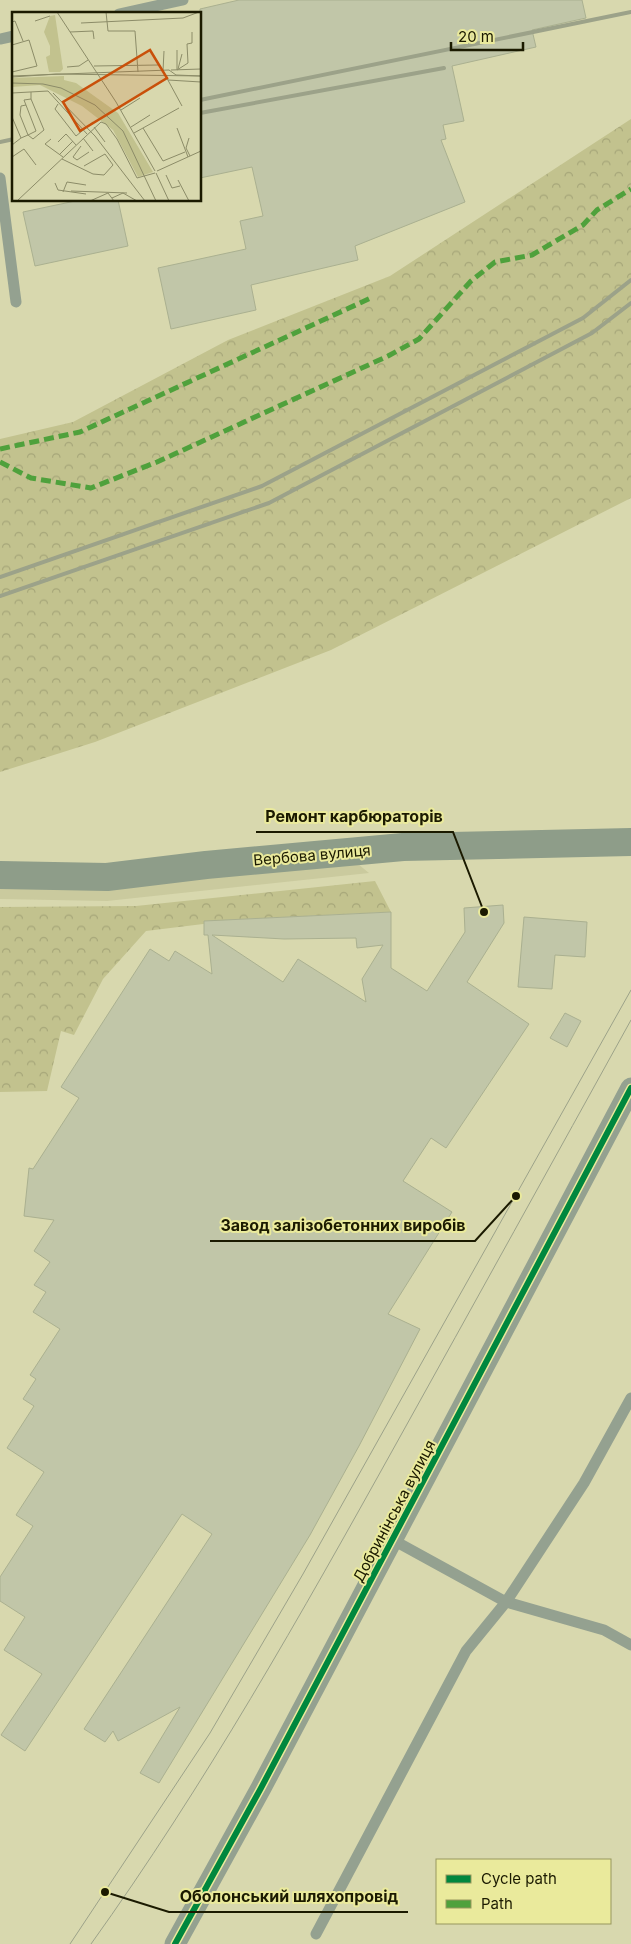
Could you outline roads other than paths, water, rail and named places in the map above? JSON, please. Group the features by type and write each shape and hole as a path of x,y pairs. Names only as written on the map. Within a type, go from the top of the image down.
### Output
{"main road":[{"name":"Вербова вулиця","path":"0,874 107,877 206,865 403,846 629,843"}],"street":[{"name":"Добринінська вулиця","path":"175,1944 266,1779 631,1088"}],"lane":[{"path":"128,12 183,0"},
{"path":"0,178 16,302"},
{"path":"316,1934 466,1651 506,1602 584,1484 631,1398"},
{"path":"393,1540 506,1602 604,1630 631,1645"}],"tram line":[{"path":"70,1944 210,1733 303,1574 631,990"},
{"path":"91,1944 173,1823 251,1699 360,1508 631,1020"}],"railway":[{"path":"201,100 631,12"},
{"path":"201,113 444,68"},
{"path":"0,142 12,139"},
{"path":"0,577 262,486 583,318 631,280"},
{"path":"0,596 269,503 592,333 631,303"}],"place":[{"name":"Ремонт карбюраторів","path":"484,912"},
{"name":"Завод залізобетонних виробів","path":"516,1196"},
{"name":"Оболонський шляхопровід","path":"105,1892"}]}
